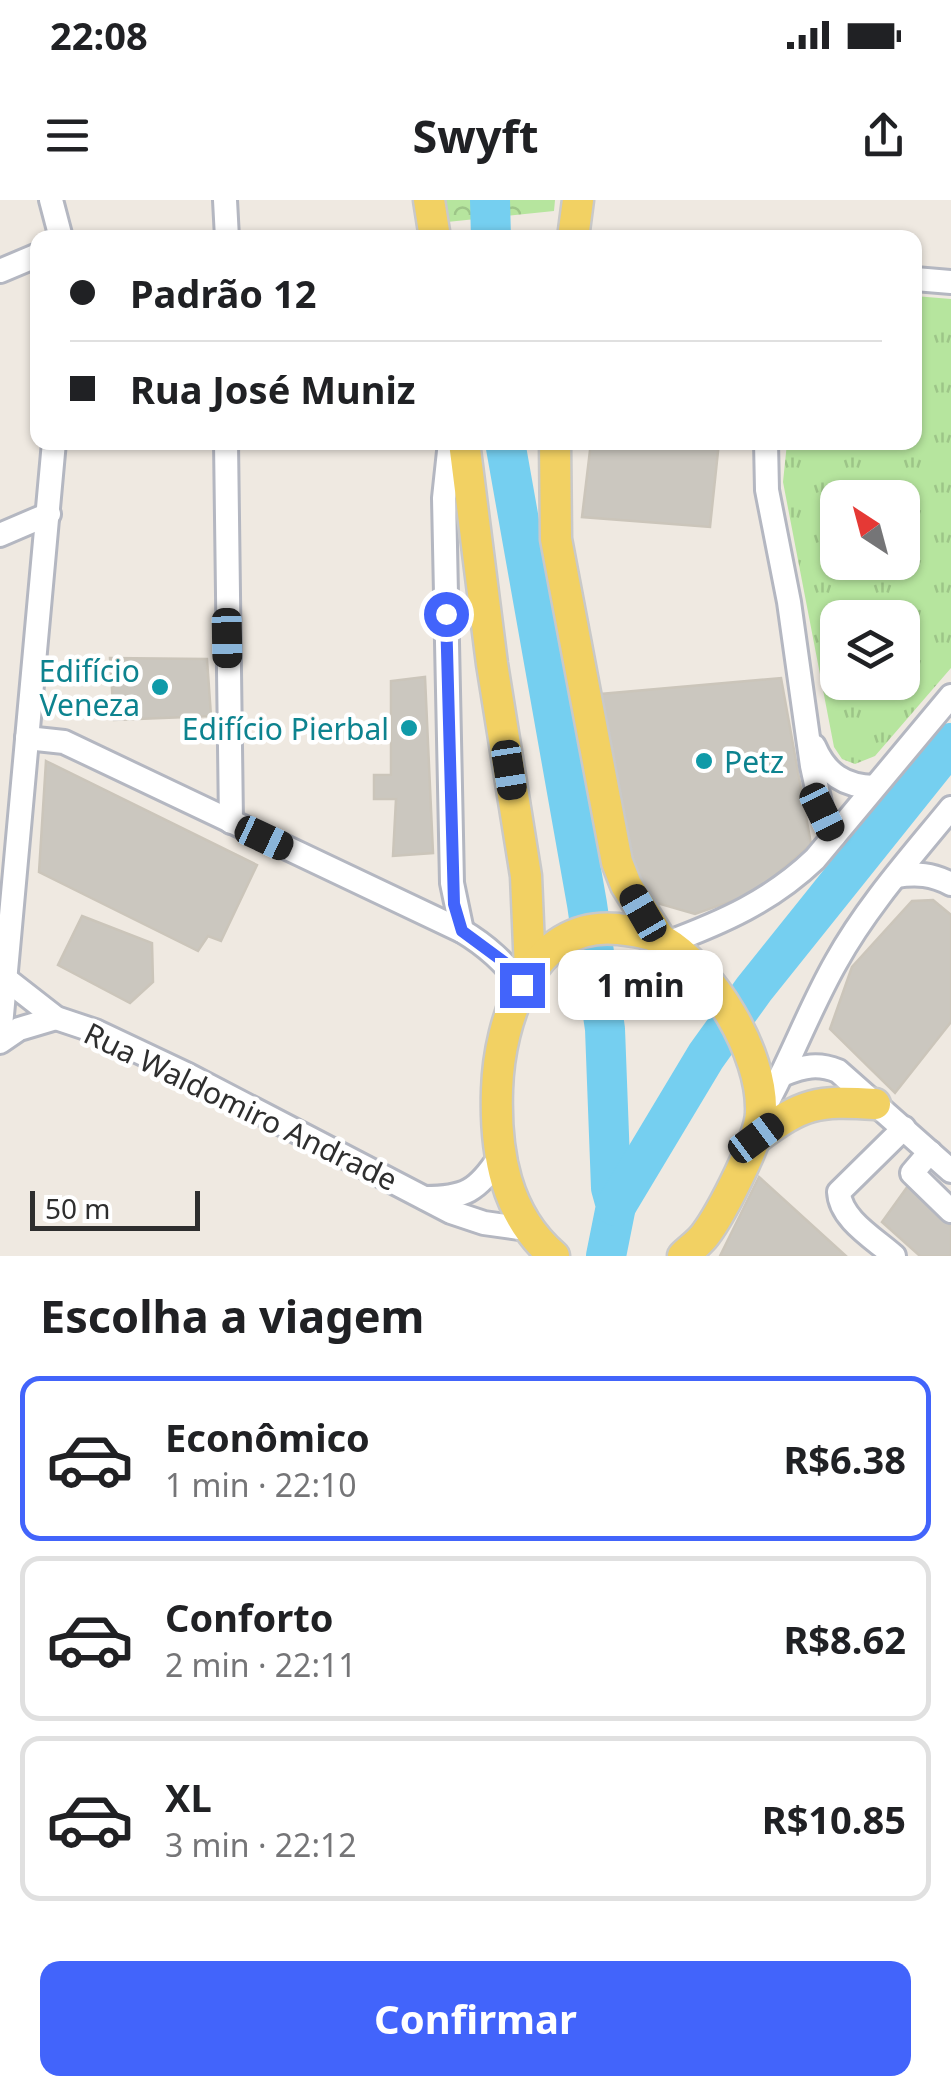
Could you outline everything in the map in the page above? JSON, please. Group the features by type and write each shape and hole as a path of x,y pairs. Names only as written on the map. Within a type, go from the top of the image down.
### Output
{"main road":[{"path":"429,200 434,230"},
{"path":"574,230 578,200"},
{"path":"465,450 492,664 526,876 526,978 502,1048 497,1085 499,1158 539,1245"},
{"path":"555,450 556,538 617,862 626,885 663,940 693,966 721,999 758,1075 759,1126 700,1245 683,1256"},
{"path":"526,978 554,945 572,937 612,928 663,940"},
{"path":"759,1126 806,1106 834,1101 875,1104"}],"street":[{"path":"51,200 59,230"},
{"path":"225,200 227,230"},
{"path":"0,271 30,258"},
{"path":"922,280 951,282"},
{"path":"0,1040 53,450"},
{"path":"226,450 231,822"},
{"path":"449,450 444,498 452,883 462,931"},
{"path":"766,450 767,490 789,602 816,792 834,836"},
{"path":"0,535 49,514"},
{"path":"663,940 736,916 770,898 815,859 951,696"},
{"path":"809,734 826,768 839,780 874,787"},
{"path":"26,738 64,742 462,931 526,978"},
{"path":"0,798 22,785"},
{"path":"759,1126 835,963 896,876 951,808"},
{"path":"896,876 936,876 951,884"},
{"name":"Rua Waldomiro Andrade","path":"6,979 56,1018 95,1031 188,1076 450,1212 539,1245"},
{"name":"Rua Waldomiro Andrade","path":"0,1040 19,1029 56,1018"},
{"path":"784,1074 802,1066 822,1065 838,1071 951,1171"},
{"path":"894,1256 840,1206 839,1192 904,1128"},
{"path":"930,1152 912,1173 951,1211"},
{"name":"Rua Waldomiro Andrade","path":"425,1198 464,1194 485,1180 499,1158"}],"green space":[{"path":"440,200 555,200 554,211 447,222"},
{"path":"922,297 951,299 951,668 875,756 855,764 842,759 834,747 825,700 920,700 920,600 820,600 820,674 783,482 786,450 922,450"}],"building":[{"path":"590,450 718,450 710,527 582,517"},
{"name":"Edifício Veneza","path":"110,658 207,659 211,716 114,720"},
{"name":"Edifício Pierbal","path":"425,677 433,853 393,856 396,799 374,799 374,775 391,775 391,681"},
{"name":"Petz","path":"781,678 811,844 755,893 695,914 650,901 621,836 601,694"},
{"path":"46,761 257,865 221,941 208,936 198,951 39,872"},
{"path":"933,900 951,915 951,1022 895,1093 830,1029 852,967 912,901"},
{"path":"82,916 152,943 153,982 130,1003 58,965"},
{"path":"759,1177 846,1256 720,1256"},
{"path":"908,1186 951,1226 951,1256 920,1256 882,1222"}],"waterway":[{"path":"490,200 491,230"},
{"path":"506,450 587,904 605,1029 611,1188 616,1206 606,1256"},
{"path":"616,1206 706,1056 754,989 951,743"}],"place":[{"name":"Edifício Veneza","path":"160,687"},
{"name":"Edifício Pierbal","path":"409,728"},
{"name":"Petz","path":"704,761"}],"route":[{"path":"446,614 454,904 462,931 484,944 522,985"}]}
